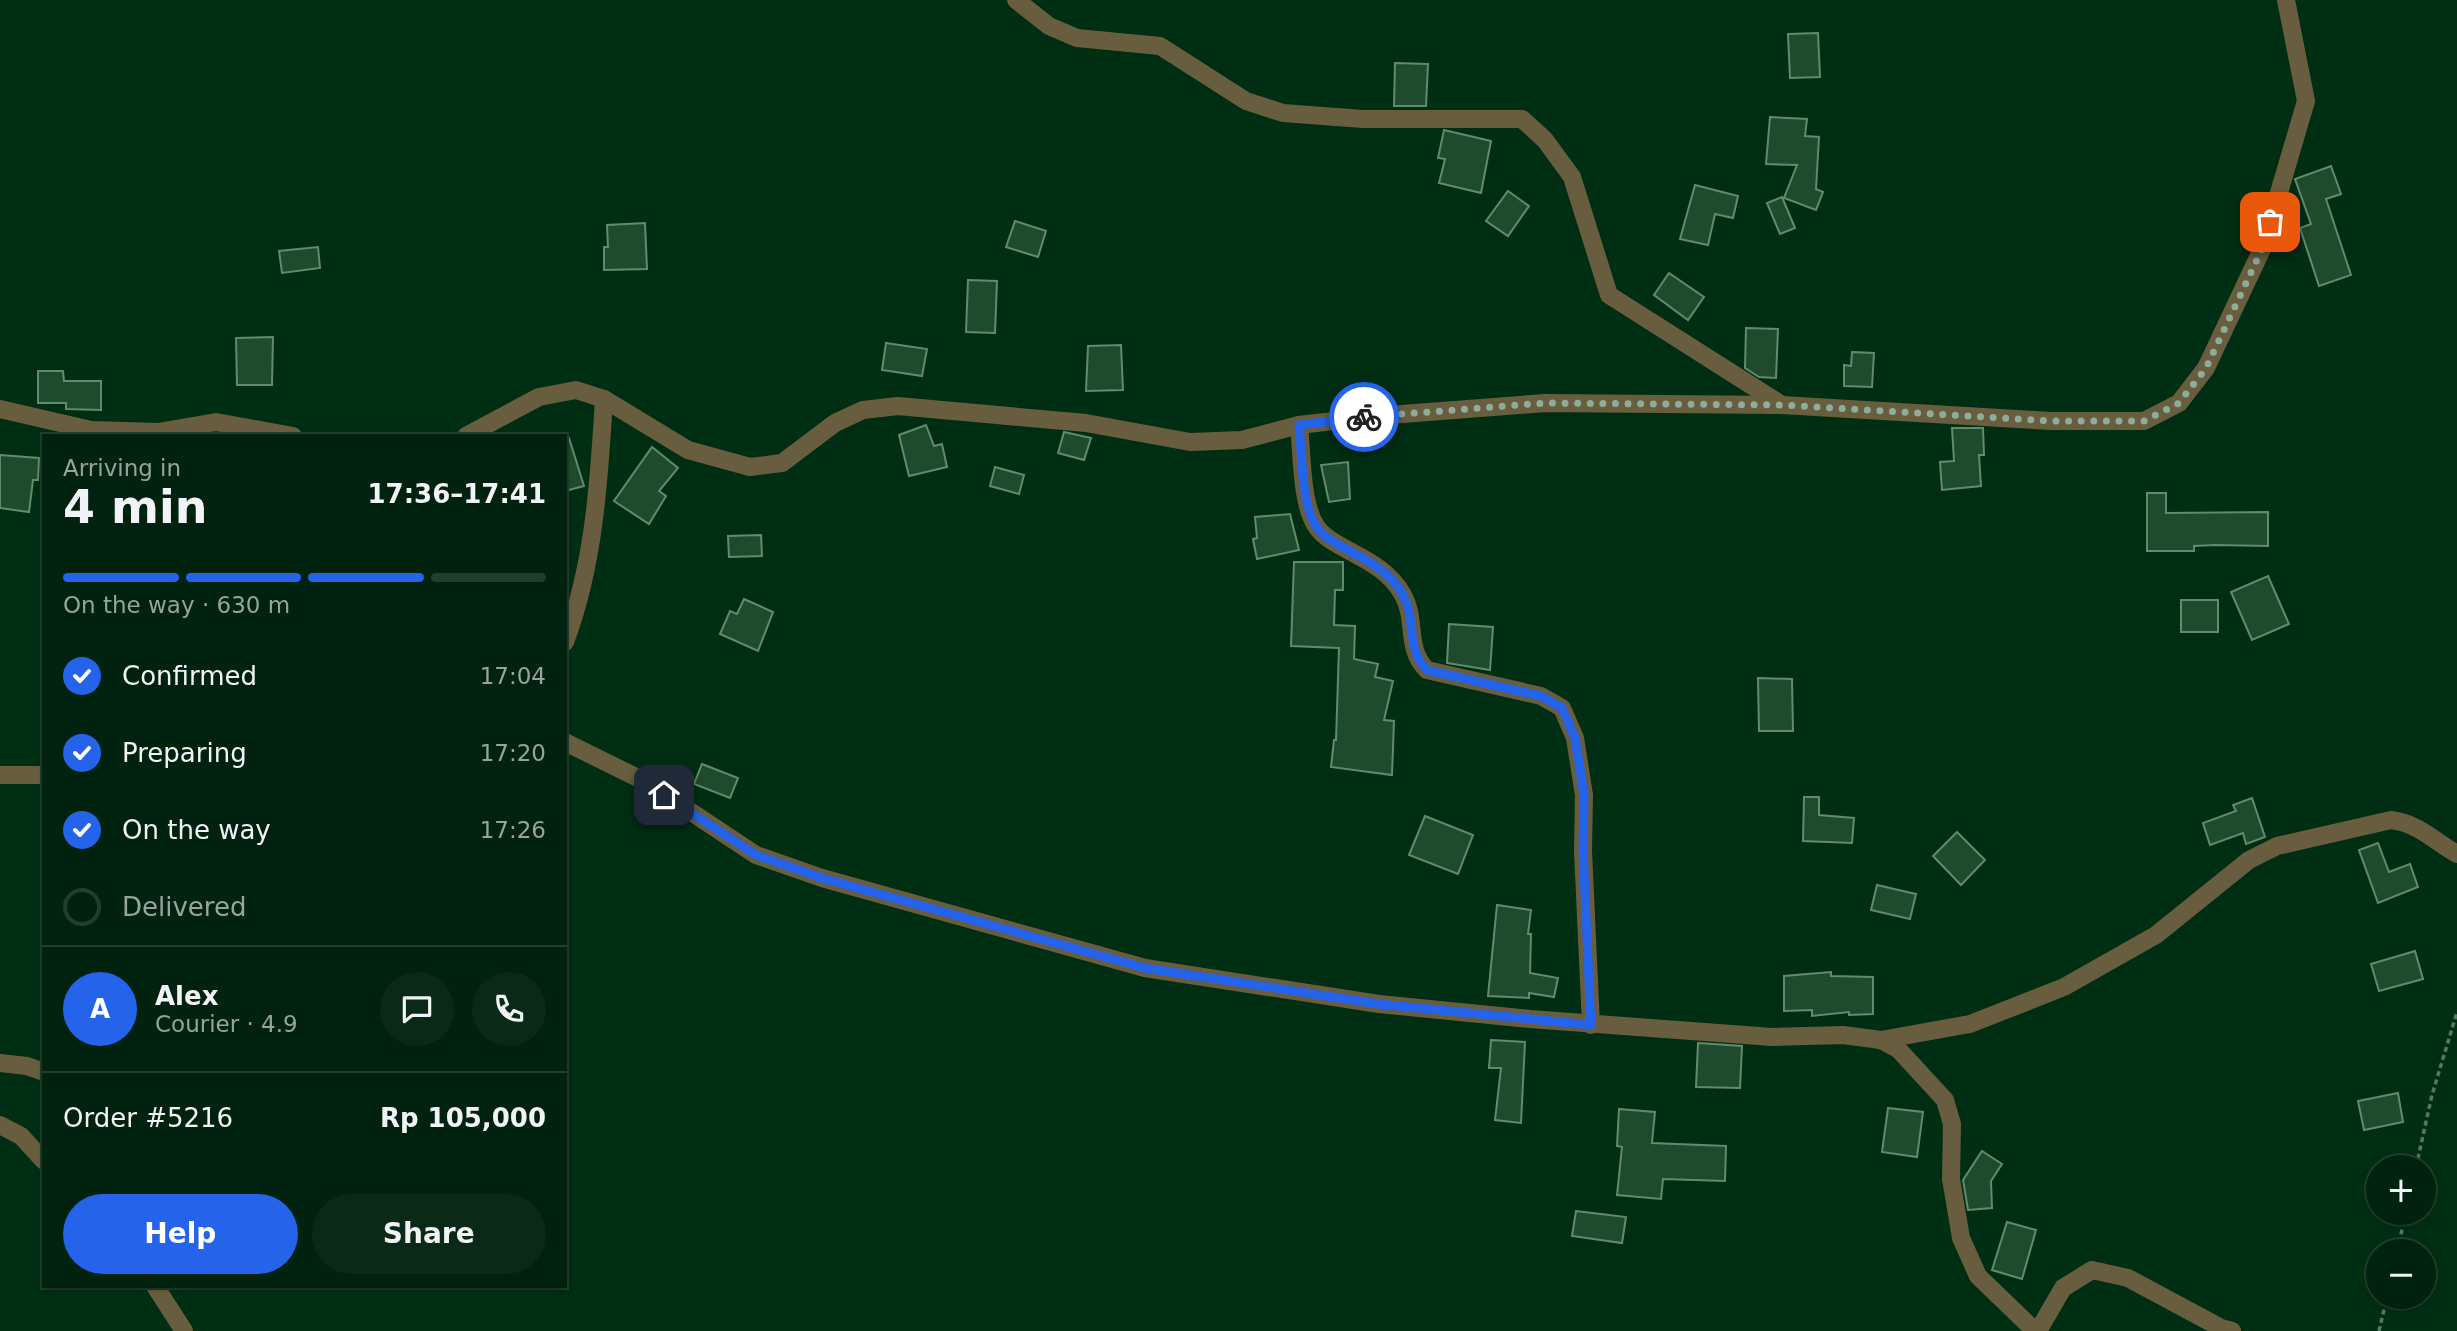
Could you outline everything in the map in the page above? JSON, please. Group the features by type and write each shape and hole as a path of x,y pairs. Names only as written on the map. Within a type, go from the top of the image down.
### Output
{"street":[{"path":"1016,0 1049,26 1077,38 1160,46 1246,101 1283,113 1363,119 1522,119 1545,140 1572,177 1609,295 1782,405"},
{"path":"470,434 539,397 576,390 604,399 688,450 750,467 782,463 835,423 863,410 898,406 1086,423 1190,442 1242,440 1299,425 1545,403 1782,405 2052,421 2144,421 2179,403 2206,368 2263,247 2306,101 2286,0"},
{"path":"567,637 579,607 592,542 604,399"},
{"path":"0,409 91,430 158,432 216,422 282,434"},
{"path":"1299,425 1308,506 1316,527 1378,565 1403,594 1410,613 1416,660 1427,670 1541,696 1562,708 1575,738 1584,795 1583,851 1591,1025"},
{"path":"567,743 646,782 756,855 822,878 1145,968 1379,1004 1591,1025 1772,1037 1843,1035 1881,1040 1970,1024 2064,987 2156,936 2207,897 2223,878 2249,860 2277,846 2391,820 2405,822 2421,829 2457,854"},
{"path":"0,775 42,775"},
{"path":"1881,1040 1898,1049 1945,1100 1952,1124 1951,1179 1961,1238 1978,1276 2037,1331 2063,1288 2092,1270 2128,1278 2221,1328 2232,1331"},
{"path":"0,1063 42,1072"},
{"path":"0,1125 21,1136 42,1159"},
{"path":"156,1288 184,1331"}],"path":[{"path":"2419,1155 2432,1094 2457,1012"},
{"path":"2379,1331 2384,1309"}],"building":[{"path":"1818,33 1820,77 1790,78 1788,34"},
{"path":"1395,63 1428,64 1426,106 1394,106"},
{"path":"1770,117 1807,119 1805,136 1819,137 1816,189 1823,192 1816,210 1784,198 1797,165 1766,164"},
{"path":"1444,130 1491,141 1481,193 1439,183 1445,159 1438,158"},
{"path":"2331,166 2341,194 2326,199 2351,275 2319,286 2300,228 2311,224 2295,179"},
{"path":"1695,185 1738,196 1733,218 1715,214 1708,245 1680,239"},
{"path":"1508,191 1529,206 1508,236 1486,221"},
{"path":"1782,197 1795,228 1780,234 1767,203"},
{"path":"1015,221 1046,231 1038,257 1006,247"},
{"path":"645,223 647,269 604,270 604,247 608,247 607,225"},
{"path":"318,247 320,268 282,273 279,251"},
{"path":"1669,273 1704,297 1688,320 1654,295"},
{"path":"968,280 997,281 995,333 966,332"},
{"path":"1746,328 1778,329 1776,378 1759,377 1745,368"},
{"path":"273,337 272,385 237,385 236,338"},
{"path":"886,343 927,349 922,376 882,370"},
{"path":"1121,345 1123,390 1086,391 1088,346"},
{"path":"1852,352 1874,353 1872,387 1844,386 1844,365 1851,366"},
{"path":"38,371 63,371 64,381 101,381 101,410 66,409 66,403 38,403"},
{"path":"926,425 934,446 942,444 947,467 909,476 899,435"},
{"path":"1952,428 1983,428 1984,455 1979,455 1981,486 1942,490 1940,462 1954,461"},
{"path":"1064,432 1091,438 1084,460 1058,453"},
{"path":"567,438 569,438 584,486 567,490"},
{"path":"652,447 678,468 659,491 666,496 649,524 614,501"},
{"path":"0,455 39,458 38,480 33,480 29,512 0,508"},
{"path":"1348,462 1350,499 1329,502 1321,465"},
{"path":"995,467 1024,475 1019,494 990,486"},
{"path":"2147,493 2166,493 2166,513 2268,512 2268,546 2215,545 2194,546 2194,551 2147,551"},
{"path":"1290,514 1299,550 1257,559 1253,539 1257,538 1255,517"},
{"path":"761,535 762,556 729,557 728,536"},
{"path":"1294,562 1343,562 1343,590 1335,590 1334,625 1355,626 1354,659 1378,664 1375,677 1393,681 1384,720 1394,721 1392,775 1331,767 1336,740 1339,648 1291,646"},
{"path":"2268,576 2289,624 2252,640 2231,592"},
{"path":"744,599 773,612 758,651 720,634 730,611 737,614"},
{"path":"2181,600 2218,600 2218,632 2181,632"},
{"path":"1449,624 1493,627 1490,670 1447,663"},
{"path":"1758,678 1792,679 1793,731 1759,731"},
{"path":"702,764 738,778 730,798 694,784"},
{"path":"1804,797 1819,797 1819,815 1854,818 1852,843 1803,841"},
{"path":"2252,798 2265,837 2246,844 2243,833 2210,845 2203,823 2236,811 2233,805"},
{"path":"1425,816 1473,835 1458,874 1409,855"},
{"path":"1957,832 1985,860 1961,885 1933,856"},
{"path":"2378,843 2389,872 2410,864 2418,887 2378,903 2359,850"},
{"path":"1877,885 1916,894 1910,919 1871,910"},
{"path":"1497,905 1531,910 1528,934 1531,934 1530,973 1558,978 1554,997 1529,993 1529,998 1488,996"},
{"path":"2415,951 2423,979 2379,991 2371,964"},
{"path":"1831,972 1831,976 1873,977 1873,1014 1849,1015 1849,1012 1812,1016 1812,1010 1784,1011 1784,976"},
{"path":"1491,1040 1525,1042 1521,1123 1495,1120 1501,1068 1489,1068"},
{"path":"1698,1043 1742,1046 1740,1088 1696,1087"},
{"path":"2398,1093 2403,1122 2364,1130 2358,1101"},
{"path":"1888,1108 1923,1112 1917,1157 1882,1152"},
{"path":"1619,1109 1655,1112 1652,1143 1726,1146 1725,1181 1663,1179 1661,1199 1617,1195 1622,1147 1617,1146"},
{"path":"1982,1151 2002,1164 1991,1181 1992,1208 1968,1210 1963,1180"},
{"path":"1576,1211 1626,1217 1622,1243 1572,1236"},
{"path":"2007,1222 2036,1230 2022,1279 1992,1270"}],"way so far":[{"path":"1364,417 1545,403 1782,405 2052,421 2144,421 2179,403 2206,368 2263,247 2270,222"}],"route":[{"path":"664,795 756,855 822,878 1145,968 1379,1004 1591,1025 1583,851 1584,795 1575,738 1562,708 1541,696 1427,670 1416,660 1410,613 1403,594 1378,565 1316,527 1308,506 1299,425 1364,417"}]}
